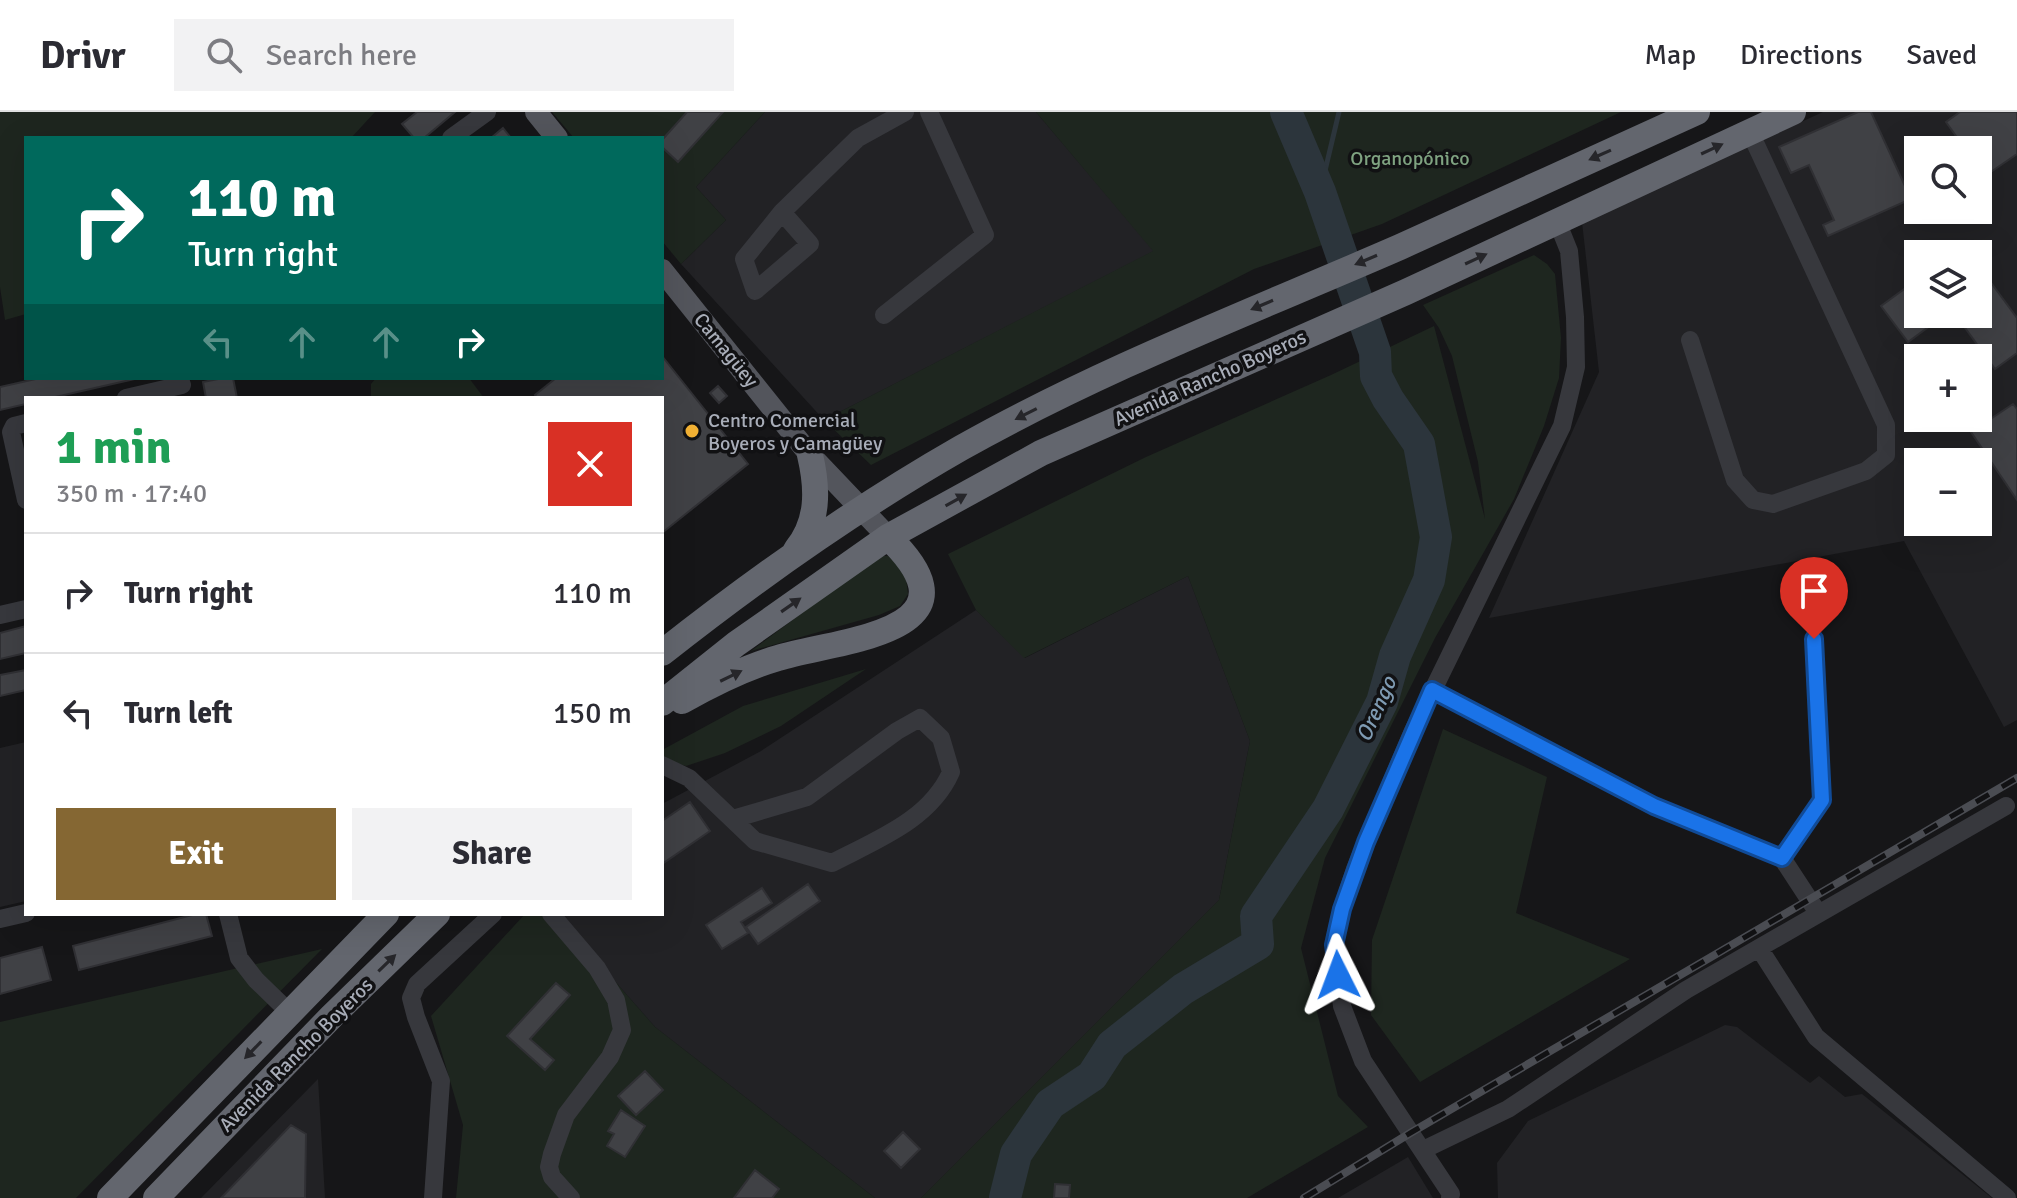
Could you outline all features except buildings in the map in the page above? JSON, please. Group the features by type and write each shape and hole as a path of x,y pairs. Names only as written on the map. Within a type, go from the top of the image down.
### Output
{"highway":[{"path":"773,567 961,448 1035,410 1178,342 1399,247 1697,112"},
{"name":"Avenida Rancho Boyeros","path":"664,701 736,644 888,537 1041,453 1406,292 1793,112"},
{"path":"664,651 801,544 814,514 816,482 810,455"},
{"path":"664,713 747,669 779,657 886,631 909,618 920,603 922,582 911,561 888,537"},
{"name":"Avenida Rancho Boyeros","path":"110,1198 384,916"},
{"name":"Avenida Rancho Boyeros","path":"156,1198 332,1016 435,916"}],"main road":[{"path":"536,112 555,136"},
{"name":"Camagüey","path":"664,272 810,455 888,537"}],"street":[{"path":"454,136 487,112"},
{"path":"782,212 858,138 905,112"},
{"path":"884,315 985,235 929,112"},
{"path":"1690,340 1735,480 1753,500 1773,504 1866,471 1886,455 1886,425 1750,132"},
{"path":"1450,1198 1451,1194 1363,1061 1342,1006 1334,945 1355,869 1432,690 1562,426 1576,367 1575,317 1569,251 1557,221"},
{"path":"135,396 182,385"},
{"path":"20,424 11,432 24,491"},
{"path":"0,615 24,609"},
{"path":"1782,858 1822,800 1814,639"},
{"path":"1432,690 1654,806 1782,858 1818,913"},
{"path":"664,768 689,778 755,841 832,863 902,826 942,793 951,772 941,738 920,718 807,797 733,819"},
{"path":"1423,1150 1508,1109 1686,990 2006,806"},
{"path":"0,919 24,913"},
{"path":"228,916 239,958 256,980 289,1012"},
{"path":"433,1198 441,1081 411,998 417,984 491,916"},
{"path":"553,916 597,968 616,1000 622,1030 610,1057 566,1115 552,1154 549,1167 552,1177 571,1198"},
{"path":"1759,948 1816,1037 2007,1198"}],"shaded area":[{"path":"765,112 1036,112 1154,251 824,420 681,264 726,220 696,187"},
{"path":"1823,112 2017,112 2017,720 2004,727 1904,541 1489,618 1599,372 1582,222"},
{"path":"1188,576 1250,741 1219,900 921,1198 875,1198 655,1027 558,916 664,916 664,803 761,751 976,610 1025,658"},
{"path":"24,742 24,901 0,907 0,748"},
{"path":"1725,1025 1737,1027 1810,1083 1819,1076 1845,1097 1862,1094 1992,1198 1498,1198 1497,1163 1528,1121"},
{"path":"318,1079 325,1198 201,1198"},
{"path":"1408,1157 1433,1198 1338,1198"}],"green space":[{"path":"0,112 375,112 353,136 24,136 24,315 5,320 0,287"},
{"path":"552,112 765,112 696,187 726,220 681,264 664,243 664,136 572,136"},
{"name":"Organopónico","path":"1036,112 1621,112 1382,224 1254,269 871,465 824,420 1153,251"},
{"path":"1534,255 1555,274 1561,338 1559,378 1544,426 1514,499 1435,638 1325,858 1301,948 1338,1096 1368,1127 1247,1198 921,1198 1219,900 1250,741 1188,576 1024,658 976,610 948,554 1146,457 1434,326 1485,519 1478,462 1452,356 1439,328 1423,305"},
{"path":"374,380 470,380 482,396 371,396 371,384"},
{"path":"879,556 888,556 905,571 908,594 900,606 879,615 751,651"},
{"path":"866,669 781,726 725,753 686,766 664,760 664,749 743,706"},
{"path":"1443,729 1547,777 1516,913 1630,959 1420,1082 1371,1015 1372,940"},
{"path":"523,916 558,916 655,1027 875,1198 456,1198 463,1125 431,1016"},
{"path":"322,949 76,1198 0,1198 0,1022"}],"waterway":[{"name":"Orengo","path":"1005,1198 1016,1154 1050,1104 1092,1076 1112,1045 1183,989 1258,944 1256,916 1328,809 1382,702 1395,656 1429,580 1436,537 1419,444 1376,376 1375,352 1320,192 1286,112"},
{"path":"1320,192 1339,112"}],"railway":[{"path":"1304,1198 2017,778"}],"place":[{"name":"Centro Comercial Boyeros y Camagüey","path":"692,431"}],"route":[{"path":"1338,975 1334,945 1355,869 1432,690 1654,806 1782,858 1822,800 1814,639"}]}
